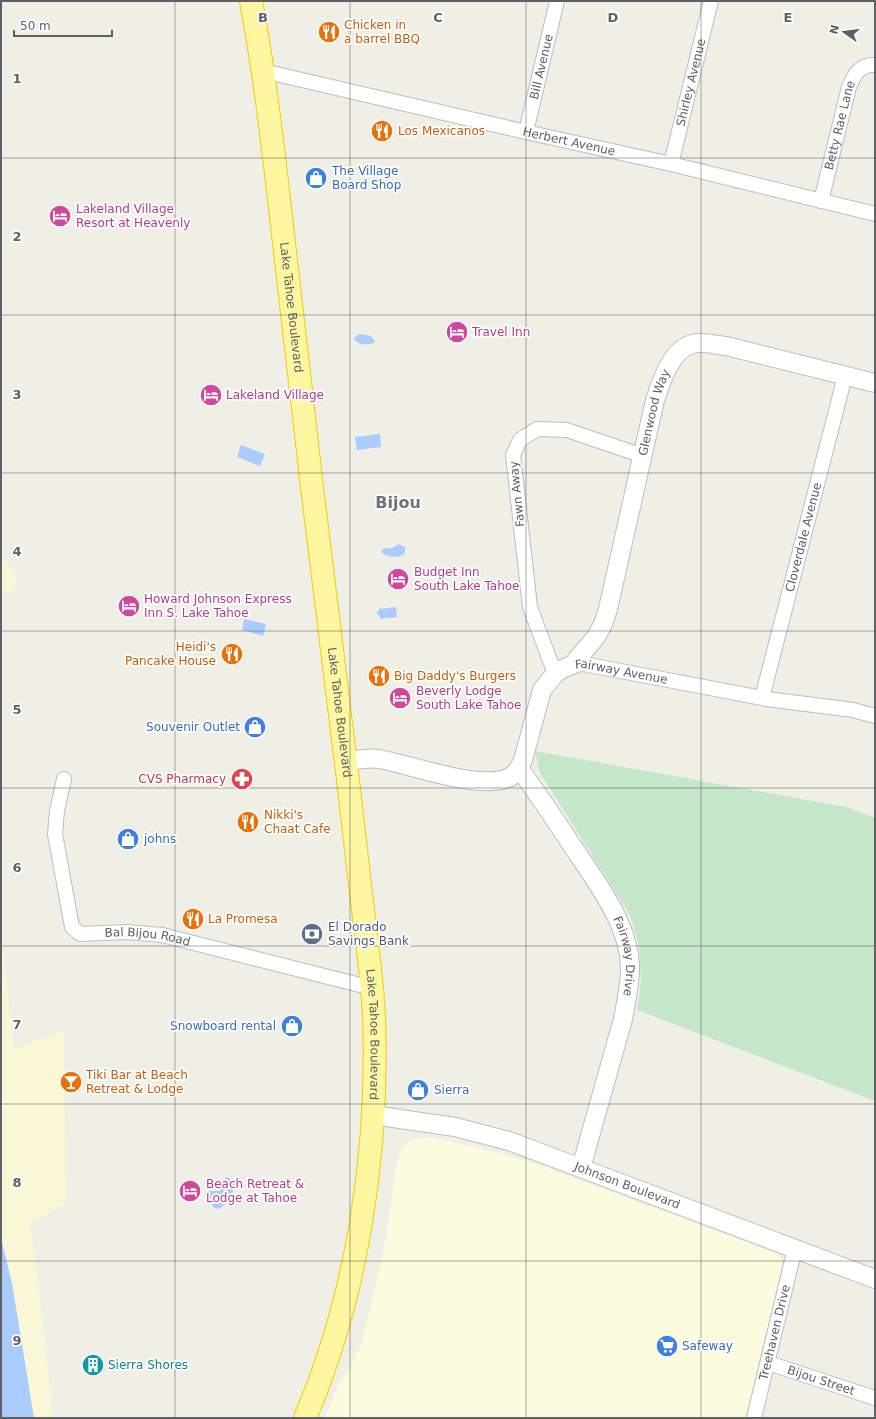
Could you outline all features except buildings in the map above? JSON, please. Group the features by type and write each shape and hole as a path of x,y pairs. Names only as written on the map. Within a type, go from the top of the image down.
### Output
{"highway":[{"name":"Lake Tahoe Boulevard","path":"251,1 263,71 346,762 372,988 375,1066 373,1115 364,1200 349,1282 339,1321 319,1384 305,1418"}],"street":[{"name":"Bill Avenue","path":"526,132 557,1"},
{"name":"Shirley Avenue","path":"671,164 711,1"},
{"name":"Betty Rae Lane","path":"821,201 852,77 865,66 875,65"},
{"name":"Herbert Avenue","path":"263,71 671,164 875,214"},
{"name":"Glenwood Way","path":"572,665 596,637 603,624 608,609 655,400 662,379 670,364 680,351 691,344 706,343 726,346 875,383"},
{"name":"Cloverdale Avenue","path":"762,698 845,376"},
{"name":"Fawn Away","path":"555,674 530,607 513,455 520,440 537,429 567,430 643,456"},
{"name":"Fairway Avenue","path":"520,768 529,741 542,690 555,674 572,665 584,664 762,698 853,710 875,716"},
{"path":"346,762 378,759 475,781 489,781 508,778 514,775 520,768"},
{"name":"Fairway Drive","path":"520,768 607,899 619,923 628,951 630,967 628,995 623,1019 581,1168"},
{"name":"Bal Bijou Road","path":"64,779 57,811 55,834 72,927 80,934 126,932 162,935 372,988"},
{"name":"Johnson Boulevard","path":"373,1115 440,1125 509,1141 875,1279"},
{"name":"Treehaven Drive","path":"754,1418 795,1248"},
{"name":"Bijou Street","path":"768,1363 875,1398"}],"shaded area":[{"path":"431,1137 502,1154 538,1165 778,1254 782,1260 781,1269 745,1418 325,1418 338,1386 354,1360 361,1344 385,1243 397,1163 401,1149 407,1143 418,1138"}],"green space":[{"path":"535,751 846,807 875,818 875,1101 637,1010 641,982 639,945 630,915 540,773"}],"sand":[{"path":"1,559 8,563 12,569 17,583 11,591 1,593"},
{"path":"1,933 14,1049 64,1031 66,1203 30,1223 42,1314 53,1418 29,1418 1,1241"}],"water":[{"path":"359,334 371,336 375,342 360,344 354,338"},
{"path":"380,434 381,447 357,450 355,437"},
{"path":"241,445 265,454 260,466 237,457"},
{"path":"399,544 405,547 405,552 403,555 392,556 381,552 383,549 392,548"},
{"path":"396,607 397,617 380,619 377,612 379,609"},
{"path":"244,619 266,624 263,636 242,630"},
{"path":"226,1177 236,1181 230,1200 219,1209 214,1208 207,1195 209,1191 220,1191"},
{"path":"1,1238 12,1283 34,1418 1,1418"}],"place":[{"name":"Chicken in a barrel BBQ","path":"329,32"},
{"name":"Los Mexicanos","path":"382,131"},
{"name":"The Village Board Shop","path":"316,178"},
{"name":"Lakeland Village Resort at Heavenly","path":"60,216"},
{"name":"Travel Inn","path":"457,332"},
{"name":"Lakeland Village","path":"211,395"},
{"name":"Budget Inn South Lake Tahoe","path":"398,579"},
{"name":"Howard Johnson Express Inn S. Lake Tahoe","path":"129,606"},
{"name":"Heidi's Pancake House","path":"232,654"},
{"name":"Big Daddy's Burgers","path":"379,676"},
{"name":"Beverly Lodge South Lake Tahoe","path":"400,698"},
{"name":"Souvenir Outlet","path":"255,727"},
{"name":"CVS Pharmacy","path":"242,779"},
{"name":"Nikki's Chaat Cafe","path":"248,822"},
{"name":"johns","path":"128,839"},
{"name":"La Promesa","path":"193,919"},
{"name":"El Dorado Savings Bank","path":"312,934"},
{"name":"Snowboard rental","path":"292,1026"},
{"name":"Tiki Bar at Beach Retreat & Lodge","path":"71,1082"},
{"name":"Sierra","path":"418,1090"},
{"name":"Beach Retreat & Lodge at Tahoe","path":"190,1191"},
{"name":"Safeway","path":"667,1346"},
{"name":"Sierra Shores","path":"93,1365"}],"district":[{"name":"Bijou","path":"398,502"}]}
